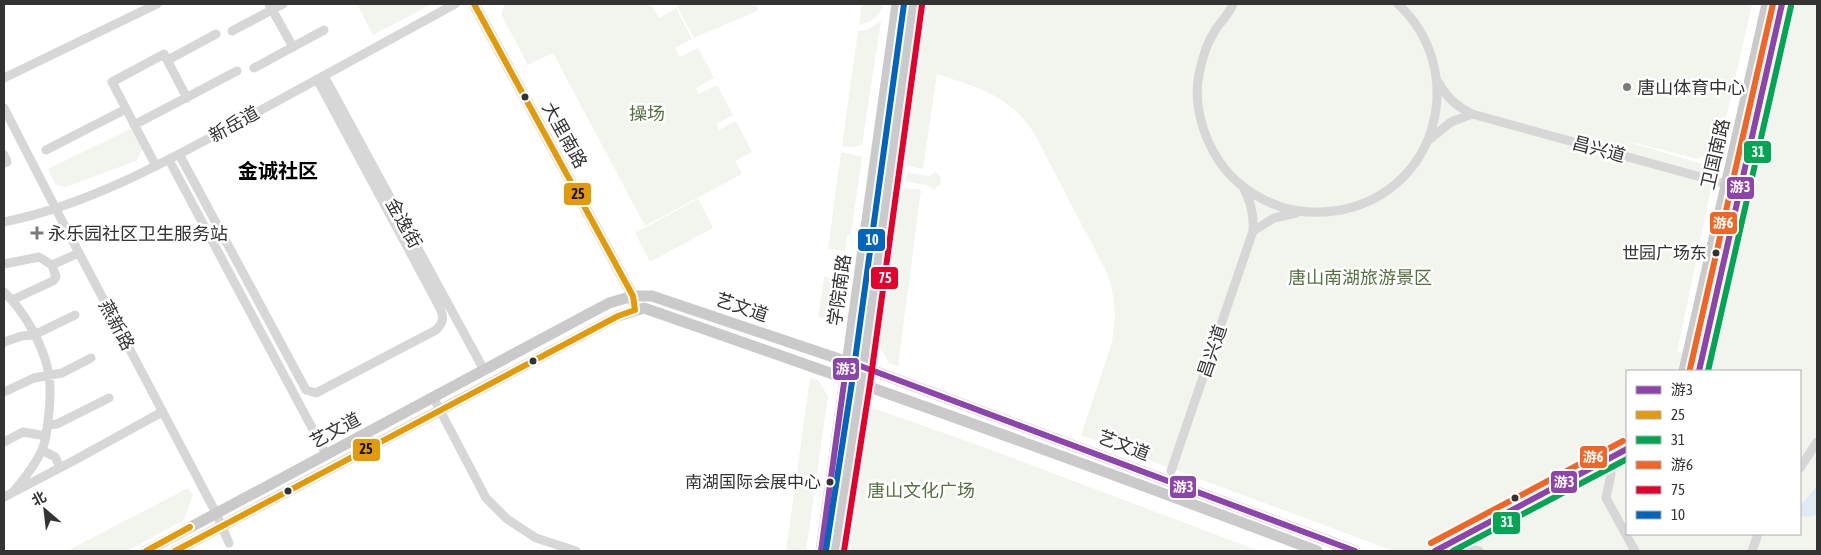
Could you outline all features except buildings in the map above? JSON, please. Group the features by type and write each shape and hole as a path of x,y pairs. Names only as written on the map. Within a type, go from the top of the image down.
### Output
{"main road":[{"name":"大里南路","path":"474,4 633,296 635,310"},
{"name":"学院南路","path":"821,551 896,4"},
{"name":"学院南路","path":"836,551 862,383 913,4"},
{"name":"卫国南路","path":"1684,370 1767,4"},
{"name":"卫国南路","path":"1698,370 1782,4"},
{"path":"1726,184 1739,188"},
{"name":"艺文道","path":"146,551 609,303 633,296 652,296 847,361 1171,477 1355,551"},
{"name":"艺文道","path":"175,551 618,316 644,308 862,383 1167,494 1317,551"},
{"path":"1626,450 1556,490 1626,455"},
{"path":"1167,494 1171,477"},
{"path":"1435,551 1520,509 1446,551"}],"street":[{"path":"4,78 157,4"},
{"path":"232,31 271,7 283,4"},
{"name":"新岳道","path":"4,222 55,208 100,191 156,166 455,4"},
{"path":"1242,186 1249,199 1253,230 1274,218 1301,212 1327,212 1353,208 1376,197 1398,182 1415,163 1428,141 1434,121 1438,101 1438,81 1433,57 1423,34 1409,14 1398,4"},
{"path":"271,7 293,47"},
{"path":"1232,7 1215,29 1204,52 1198,76 1198,100 1202,125 1211,148 1224,169 1242,186 1273,204 1301,212"},
{"path":"254,68 324,30"},
{"path":"168,60 216,34"},
{"path":"156,166 112,82 164,54 187,98"},
{"path":"134,125 237,72"},
{"path":"179,154 306,390 316,393 436,330 442,324 444,316 320,78"},
{"name":"金逸街","path":"320,78 484,370"},
{"name":"昌兴道","path":"1438,81 1443,92 1460,108 1472,114 1726,184"},
{"name":"燕新路","path":"4,108 216,513 229,543"},
{"path":"46,150 126,109"},
{"path":"1428,141 1451,122 1472,114"},
{"path":"4,155 7,162 4,163"},
{"path":"168,160 326,454"},
{"name":"昌兴道","path":"1171,477 1253,230"},
{"path":"52,266 79,253"},
{"path":"4,264 39,257 52,266 56,277 53,281 12,300"},
{"path":"4,293 12,300 34,335 42,351 49,376 50,408 42,450 26,477 14,491"},
{"path":"4,342 22,336 34,335 75,316"},
{"path":"4,392 34,378 62,374 91,358"},
{"path":"433,397 439,412 486,498 507,519 536,538 576,551"},
{"path":"48,425 57,424 109,398"},
{"path":"4,497 162,412"},
{"path":"4,442 23,432 46,436"},
{"path":"1801,466 1817,442"},
{"path":"42,450 55,457 60,467"},
{"path":"1610,474 1606,498 1626,535"},
{"path":"1626,535 1635,551"},
{"path":"1752,551 1758,535"},
{"path":"1470,549 1479,551"}],"green space":[{"path":"357,4 432,4 373,35"},
{"name":"操场","path":"505,4 651,4 659,18 676,8 692,39 675,48 680,57 698,48 714,78 696,88 699,94 717,85 733,115 716,124 719,130 736,121 752,152 735,161 742,174 645,226 553,53 528,65 501,14"},
{"path":"676,4 755,4 759,10 694,38"},
{"path":"862,4 883,4 880,12 874,18 867,23 859,25"},
{"name":"唐山南湖旅游景区","path":"927,4 1752,4 1720,146 1715,151 1698,159 1619,139 1715,168 1677,352 1707,361 1790,4 1817,4 1817,551 1394,551 1081,435 1112,343 1115,316 1113,296 1109,277 1034,133 1014,109 992,94 937,74 923,169 905,165"},
{"path":"881,21 862,145 842,146 858,31 866,30"},
{"path":"132,128 143,147 136,161 66,187 56,185 48,169"},
{"path":"841,152 862,157 851,234 847,237 845,251 828,249"},
{"path":"936,172 941,178 940,185 934,190 928,185 907,182 905,179 908,173 929,176"},
{"path":"904,188 921,190 898,366 890,364 878,344 900,191"},
{"path":"698,199 713,228 650,262 635,233"},
{"path":"824,277 836,279 831,319 818,317"},
{"path":"810,378 818,380 828,396 806,551 786,551"},
{"name":"唐山文化广场","path":"873,408 989,449 1259,551 850,551 869,411"},
{"path":"188,488 193,495 184,520 127,551 67,551"}],"shaded area":[{"path":"1817,486 1817,514 1809,517 1801,516 1801,505"}],"tunnel":[{"path":"1521,511 1557,492"}],"transit line":[{"name":"25","path":"175,551 618,316 635,310 633,296 474,4"},
{"name":"10","path":"826,550 852,382 904,4"},
{"name":"游6","path":"1690,369 1773,4"},
{"name":"游3","path":"1699,370 1782,4"},
{"name":"75","path":"844,551 870,384 922,5"},
{"name":"31","path":"1708,370 1791,6"},
{"name":"游3","path":"821,551 847,361 1355,551"},
{"name":"游6","path":"1431,543 1623,441"},
{"name":"游3","path":"1435,551 1626,450"},
{"name":"31","path":"1453,551 1626,460"},
{"name":"25","path":"146,551 190,527"}],"place":[{"name":"唐山体育中心","path":"1627,87"},
{"name":"永乐园社区卫生服务站","path":"37,233"},
{"name":"世园广场东","path":"1716,253"},
{"name":"南湖国际会展中心","path":"830,482"}],"district":[{"name":"金诚社区","path":"278,170"}]}
